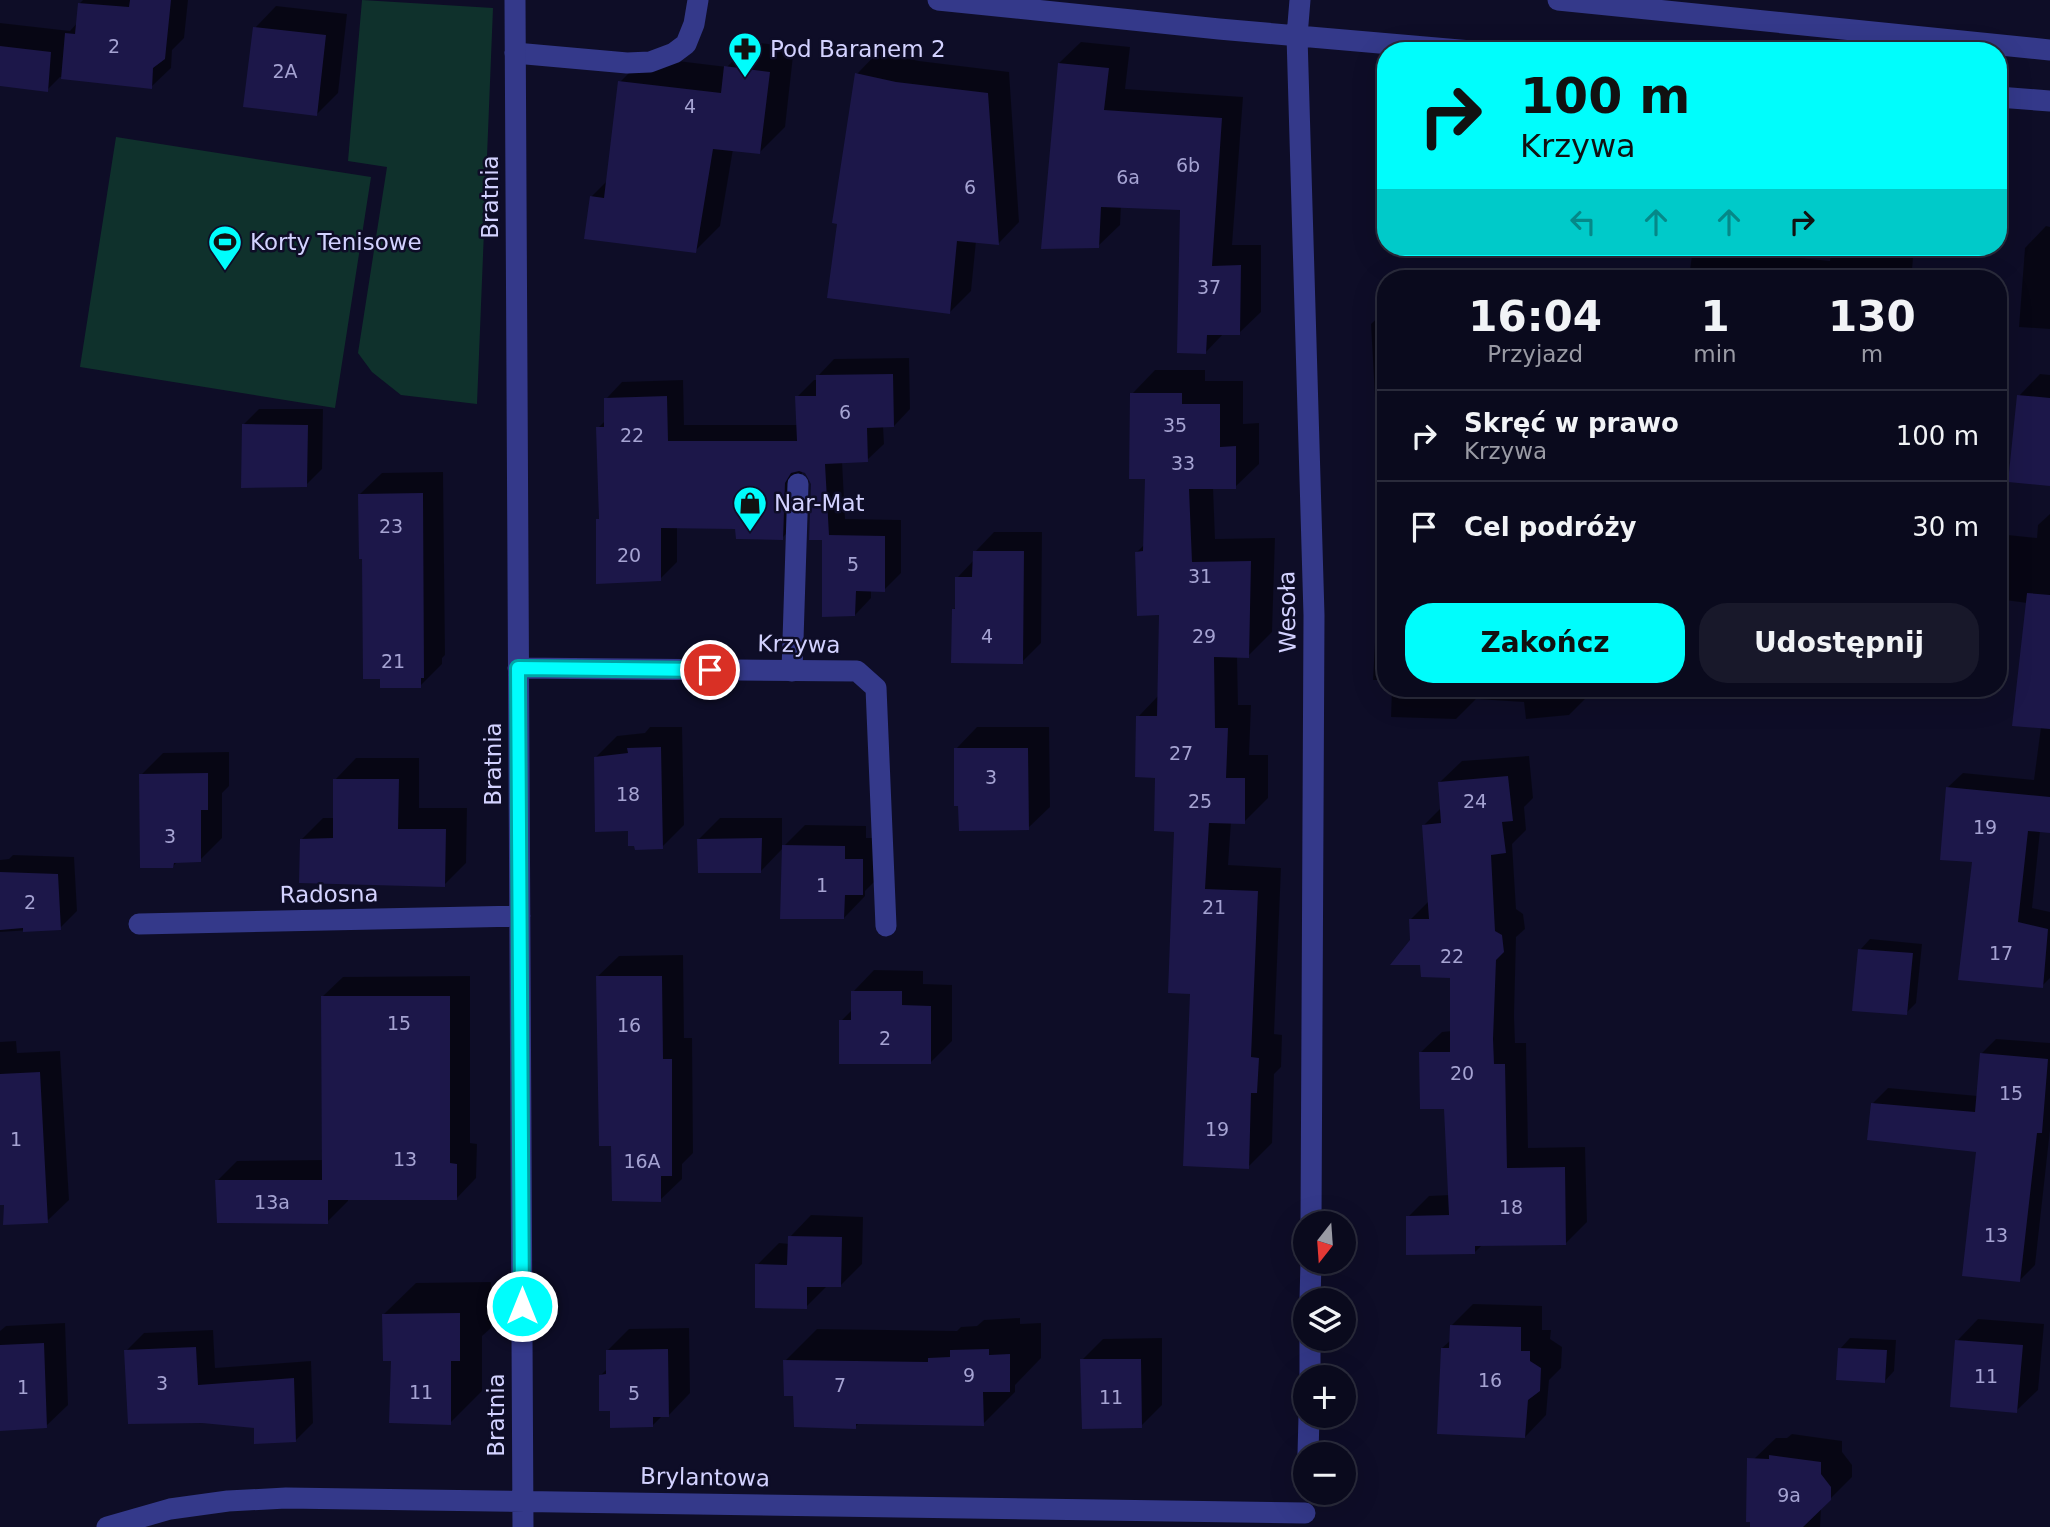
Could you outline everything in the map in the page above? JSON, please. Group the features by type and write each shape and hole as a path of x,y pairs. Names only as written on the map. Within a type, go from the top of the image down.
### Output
{"street":[{"name":"Bratnia","path":"515,0 523,1527"},
{"path":"515,53 627,63 650,62 674,53 686,44 694,24 698,0"},
{"path":"937,0 1377,43"},
{"name":"Wesoła","path":"1300,0 1297,36 1314,615 1311,1211"},
{"path":"1558,0 1971,42"},
{"path":"2007,46 2050,50"},
{"path":"2007,98 2050,101"},
{"path":"792,671 798,484"},
{"name":"Krzywa","path":"518,668 857,671 876,688 886,926"},
{"name":"Radosna","path":"139,925 520,916"},
{"name":"Brylantowa","path":"107,1527 170,1509 228,1501 286,1498 1305,1511"}],"green space":[{"path":"362,0 493,8 477,404 401,395 372,372 358,353 387,167 348,161"},
{"name":"Korty Tenisowe","path":"116,137 371,177 335,408 80,367"}],"building":[{"path":"130,0 171,0 165,59 153,68 152,89 61,79 65,33 75,34 78,3 129,7"},
{"path":"253,27 326,35 317,116 243,107"},
{"path":"0,46 51,52 48,92 0,86"},
{"path":"1058,63 1109,68 1104,110 1222,118 1212,266 1241,265 1240,335 1207,335 1206,354 1177,353 1180,210 1101,207 1099,248 1041,249"},
{"path":"724,66 770,72 760,154 713,149 696,253 584,239 590,196 604,198 618,81 721,93"},
{"path":"855,73 896,82 988,93 999,245 957,241 950,314 827,298 837,224 832,223"},
{"path":"893,374 894,427 867,428 868,462 825,464 829,535 885,536 885,592 856,591 855,616 822,617 822,540 809,540 811,484 805,473 799,471 791,473 785,483 783,540 736,539 735,529 661,528 661,581 596,584 596,519 599,519 596,427 604,427 604,398 667,396 668,441 797,441 795,396 816,396 816,375"},
{"path":"1130,393 1182,393 1182,404 1220,404 1220,447 1236,446 1236,489 1189,489 1192,562 1251,561 1249,658 1214,657 1215,728 1228,728 1226,778 1245,778 1245,824 1209,823 1205,889 1258,891 1251,1057 1259,1058 1257,1093 1251,1093 1249,1169 1183,1166 1190,994 1168,993 1174,832 1154,831 1155,778 1135,777 1136,716 1157,716 1159,615 1137,616 1135,552 1143,551 1145,479 1129,479"},
{"path":"2017,395 2050,398 2050,486 2008,482"},
{"path":"242,424 308,425 307,487 241,488"},
{"path":"423,493 424,678 421,678 421,688 380,688 380,679 363,679 362,559 359,559 358,494"},
{"path":"973,551 1024,551 1023,664 951,663 955,577 972,577"},
{"path":"2027,593 2050,595 2050,729 2012,726"},
{"path":"661,747 663,849 635,850 634,846 628,846 628,831 595,832 594,757 628,753 627,748"},
{"path":"954,748 1028,748 1029,830 959,831 958,806 954,806"},
{"path":"208,773 208,810 201,810 201,862 174,863 173,868 140,868 139,774"},
{"path":"1508,776 1513,821 1502,822 1506,853 1491,855 1495,931 1502,935 1504,952 1496,960 1494,1064 1505,1064 1507,1168 1565,1167 1566,1245 1475,1246 1475,1254 1406,1255 1406,1216 1449,1215 1444,1109 1420,1109 1419,1052 1450,1052 1450,978 1421,977 1420,965 1390,965 1410,940 1409,919 1429,919 1422,825 1441,823 1438,782"},
{"path":"333,779 399,779 398,829 446,829 445,887 299,883 300,839 333,838"},
{"path":"1946,787 2050,797 2050,833 2028,831 2018,922 2048,929 2043,988 1958,980 1972,862 1940,860"},
{"path":"762,838 761,873 698,873 697,839"},
{"path":"782,845 845,846 845,859 863,859 863,895 845,895 844,919 780,919"},
{"path":"0,872 58,874 61,930 0,930"},
{"path":"1858,949 1913,953 1907,1015 1852,1011"},
{"path":"596,976 662,976 663,1059 672,1059 672,1176 661,1176 661,1202 612,1201 611,1146 599,1146"},
{"path":"851,991 902,991 902,1005 931,1006 931,1064 839,1064 839,1020 851,1020"},
{"path":"321,996 450,996 450,1163 457,1164 457,1200 328,1200 328,1224 217,1223 215,1180 322,1180"},
{"path":"1980,1053 2048,1059 2042,1133 2037,1133 2020,1282 1962,1276 1976,1152 1867,1140 1871,1103 1975,1112"},
{"path":"40,1072 48,1223 3,1225 4,1205 0,1205 0,1074"},
{"path":"788,1236 842,1237 841,1287 807,1287 807,1309 755,1308 755,1264 787,1265"},
{"path":"460,1313 460,1361 451,1361 451,1425 389,1423 391,1361 383,1361 382,1314"},
{"path":"1450,1325 1521,1327 1521,1351 1530,1351 1530,1361 1541,1368 1540,1391 1528,1400 1525,1438 1437,1434 1441,1348 1449,1348"},
{"path":"1955,1340 2023,1345 2017,1413 1950,1407"},
{"path":"44,1343 47,1428 0,1431 0,1345"},
{"path":"196,1347 198,1385 294,1378 296,1442 254,1444 254,1428 202,1423 128,1424 124,1350"},
{"path":"1838,1348 1887,1350 1885,1383 1836,1380"},
{"path":"668,1349 669,1417 653,1417 653,1427 610,1428 610,1411 599,1411 599,1375 606,1374 606,1350"},
{"path":"989,1349 989,1355 1010,1354 1010,1392 983,1392 984,1426 856,1424 856,1429 794,1427 793,1396 784,1396 783,1360 928,1362 928,1358 950,1357 950,1350"},
{"path":"1080,1359 1141,1359 1142,1428 1082,1429"},
{"path":"1769,1455 1821,1462 1821,1474 1831,1487 1831,1500 1803,1527 1750,1527 1750,1522 1746,1522 1747,1458 1769,1459"}],"place":[{"name":"Pod Baranem 2","path":"745,79"},
{"name":"Korty Tenisowe","path":"225,272"},
{"name":"Nar-Mat","path":"750,533"}],"route":[{"path":"522,1306 518,668 710,670"}]}
